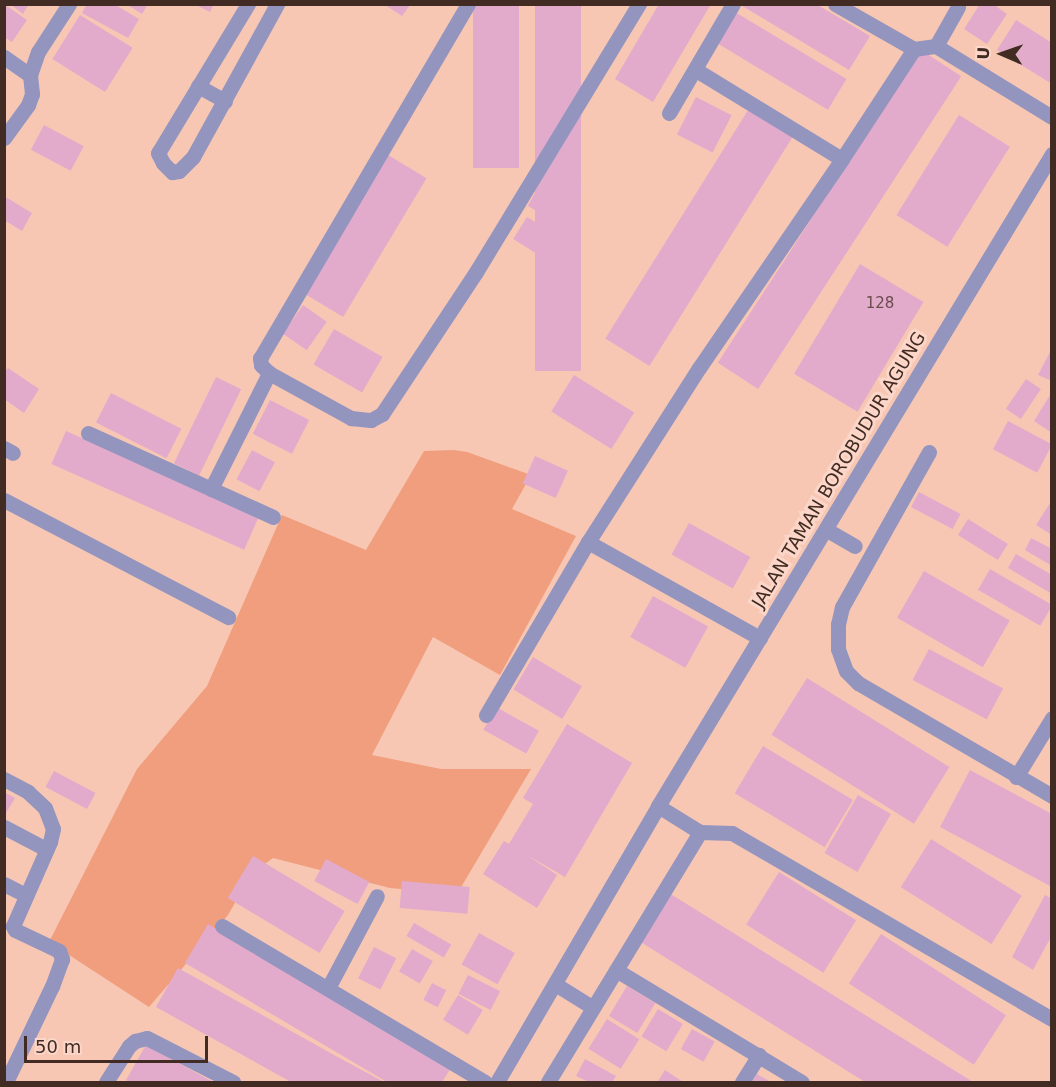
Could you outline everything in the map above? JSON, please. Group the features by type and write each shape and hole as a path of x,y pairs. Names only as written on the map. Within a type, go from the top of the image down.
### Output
{"street":[{"path":"4,138 28,105 32,94 30,75 38,52 69,4"},
{"path":"248,4 158,153 163,163 172,171 179,171 194,157 277,4"},
{"path":"468,4 260,358 261,365 269,373 351,418 371,420 382,414 476,272 639,4"},
{"path":"669,113 733,4"},
{"path":"834,4 914,50 936,46 1052,117"},
{"path":"936,46 958,7"},
{"path":"486,715 588,542 699,368 914,50"},
{"path":"4,57 30,75"},
{"path":"696,70 842,159"},
{"path":"198,86 225,101"},
{"name":"JALAN TAMAN BOROBUDUR AGUNG","path":"496,1083 658,806 827,530 1052,154"},
{"path":"211,489 269,373"},
{"path":"88,433 273,518"},
{"path":"929,452 842,607 838,624 838,649 846,671 858,683 1052,796"},
{"path":"4,500 228,617"},
{"path":"827,530 855,546"},
{"path":"588,542 760,638"},
{"path":"1016,777 1052,718"},
{"path":"4,779 28,792 48,812 53,829 13,926 15,930 58,951 62,959 52,986 6,1079"},
{"path":"658,806 700,832 732,833 1052,1019"},
{"path":"4,827 46,849"},
{"path":"548,1083 700,832"},
{"path":"4,885 26,895"},
{"path":"328,988 377,896"},
{"path":"222,926 485,1083"},
{"path":"616,970 802,1083"},
{"path":"555,984 592,1007"},
{"path":"106,1083 129,1046 135,1041 147,1038 233,1083"},
{"path":"742,1083 759,1055"}],"shaded area":[{"path":"424,451 467,452 531,475 512,509 576,536 500,675 433,637 372,755 441,769 531,769 457,894 390,888 273,858 252,873 228,915 149,1007 49,942 137,769 207,686 282,515 366,550"}],"building":[{"path":"4,4 27,20 12,42 4,37"},
{"path":"10,4 29,4 23,14"},
{"path":"87,4 114,4 139,19 128,38 82,13"},
{"path":"126,4 148,4 142,14"},
{"path":"194,4 214,4 210,12"},
{"path":"473,4 519,4 519,168 473,168"},
{"path":"535,4 581,4 581,371 535,371"},
{"path":"659,4 711,4 653,102 615,79"},
{"path":"739,4 816,4 870,36 849,70"},
{"path":"980,4 993,4 1007,14 987,44 964,29"},
{"path":"385,5 410,5 402,16"},
{"path":"735,12 846,79 828,110 716,43"},
{"path":"80,15 133,48 105,92 52,59"},
{"path":"1016,20 1052,43 1052,84 997,50"},
{"path":"921,50 961,76 758,389 718,363"},
{"path":"696,97 732,115 713,153 677,134"},
{"path":"750,107 794,135 649,366 605,339"},
{"path":"959,115 1010,147 947,247 896,215"},
{"path":"44,125 84,146 71,171 31,150"},
{"path":"388,155 427,178 343,317 305,294"},
{"path":"551,164 582,181 558,223 528,206"},
{"path":"4,196 32,213 22,231 4,220"},
{"path":"527,217 564,240 551,262 513,239"},
{"path":"860,264 923,302 858,412 794,374"},
{"path":"303,305 327,322 307,350 283,334"},
{"path":"334,329 382,357 362,393 314,365"},
{"path":"1052,348 1052,381 1038,375"},
{"path":"8,368 39,389 24,413 4,399 4,373"},
{"path":"574,375 634,413 611,449 551,411"},
{"path":"216,377 241,389 199,476 174,463"},
{"path":"1026,379 1041,389 1021,419 1006,409"},
{"path":"111,393 181,429 166,458 96,422"},
{"path":"1050,395 1052,396 1052,433 1034,421"},
{"path":"270,400 309,420 292,454 253,434"},
{"path":"1008,421 1052,444 1037,473 993,449"},
{"path":"66,431 259,517 244,550 51,464"},
{"path":"252,450 275,462 259,491 237,479"},
{"path":"535,456 568,471 556,498 523,483"},
{"path":"919,492 960,514 953,529 911,507"},
{"path":"1052,500 1052,535 1036,525"},
{"path":"968,519 1008,544 998,560 958,535"},
{"path":"689,523 750,557 733,588 672,554"},
{"path":"1031,538 1052,549 1052,566 1025,550"},
{"path":"1016,554 1052,575 1052,594 1008,568"},
{"path":"990,569 1052,605 1040,626 978,590"},
{"path":"924,571 1010,620 983,667 897,618"},
{"path":"653,596 708,627 685,668 630,637"},
{"path":"929,649 1003,688 987,719 913,680"},
{"path":"533,657 582,686 562,719 513,690"},
{"path":"807,678 949,767 914,824 771,735"},
{"path":"496,707 539,731 526,753 483,730"},
{"path":"567,724 632,763 565,877 527,855 557,875 537,908 483,874 504,841 509,844 533,804 523,798"},
{"path":"763,746 853,800 825,847 735,793"},
{"path":"970,770 1052,814 1052,887 940,827"},
{"path":"54,771 95,793 87,809 46,787"},
{"path":"4,792 15,798 6,813 4,812"},
{"path":"858,795 891,814 857,872 824,853"},
{"path":"931,839 1022,896 992,944 901,887"},
{"path":"253,856 345,911 319,953 228,898"},
{"path":"326,859 369,882 358,904 314,881"},
{"path":"779,872 856,920 823,973 746,925"},
{"path":"402,881 470,887 467,914 400,908"},
{"path":"669,893 973,1082 865,1082 639,941"},
{"path":"1045,895 1052,899 1052,935 1033,970 1012,957"},
{"path":"414,923 451,944 444,957 406,936"},
{"path":"208,924 451,1068 442,1082 387,1082 185,963"},
{"path":"479,933 515,953 497,984 462,964"},
{"path":"881,934 1006,1015 974,1065 849,983"},
{"path":"374,947 396,958 380,990 358,978"},
{"path":"412,949 433,961 420,984 399,972"},
{"path":"178,968 384,1082 291,1082 156,1007"},
{"path":"468,975 500,991 491,1010 458,994"},
{"path":"432,983 446,990 438,1007 423,1000"},
{"path":"627,986 655,1003 637,1033 609,1016"},
{"path":"458,995 483,1010 468,1035 443,1020"},
{"path":"658,1009 683,1024 666,1051 642,1036"},
{"path":"607,1019 639,1039 621,1069 588,1049"},
{"path":"692,1029 715,1042 704,1062 681,1049"},
{"path":"146,1045 213,1082 129,1082 126,1080"},
{"path":"585,1059 616,1076 612,1082 589,1082 576,1076"},
{"path":"665,1070 683,1082 658,1081"},
{"path":"757,1074 771,1082 752,1082"}]}
